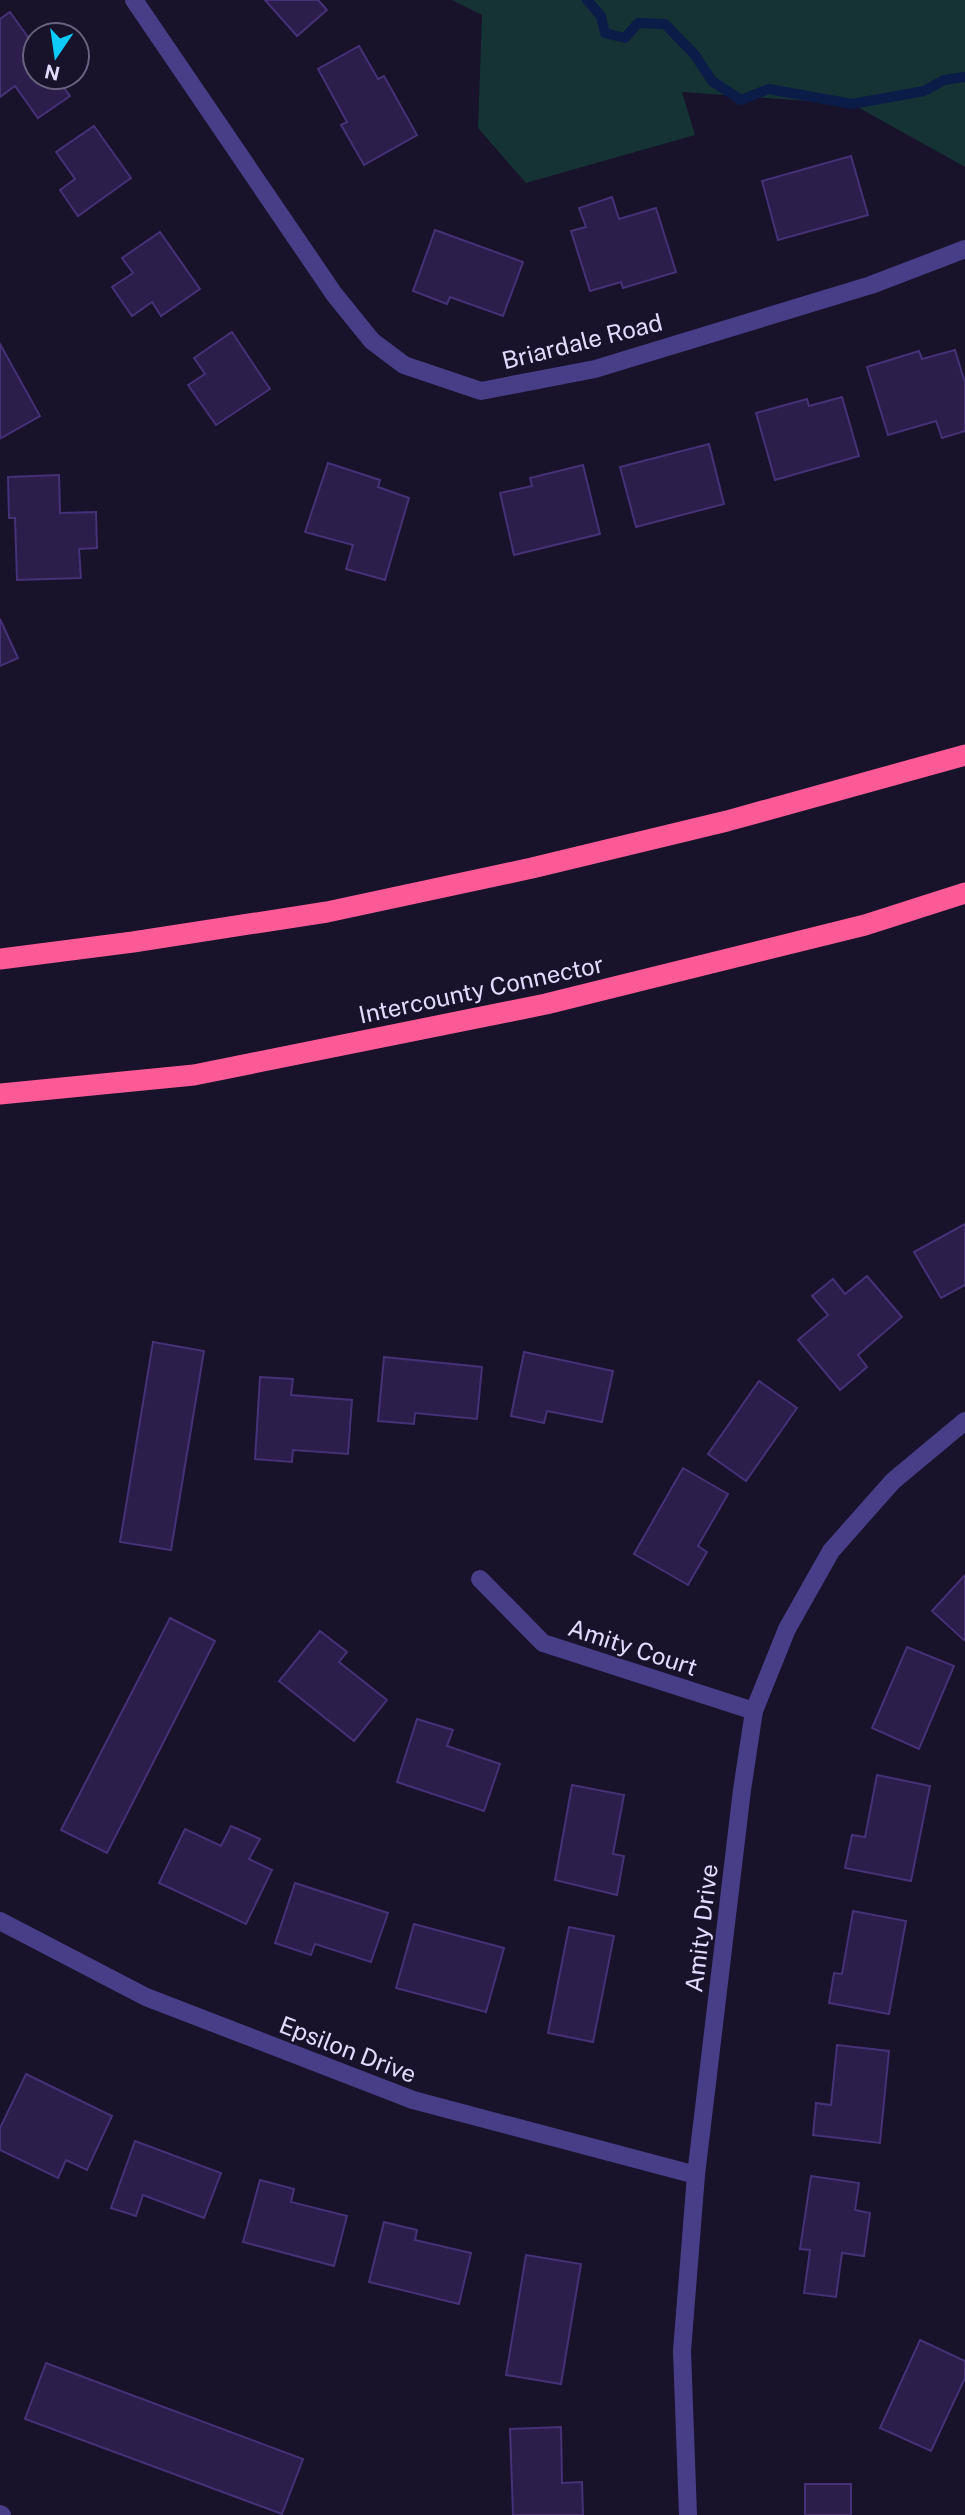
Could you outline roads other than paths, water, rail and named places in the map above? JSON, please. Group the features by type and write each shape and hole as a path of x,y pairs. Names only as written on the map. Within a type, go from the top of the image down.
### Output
{"highway":[{"path":"0,959 327,912 532,868 727,821 965,755"},
{"name":"Intercounty Connector","path":"0,1094 208,1072 546,1004 865,925 965,893"},
{"path":"865,925 965,901"}],"street":[{"name":"Briardale Road","path":"134,0 334,294 372,341 404,365 481,391 595,369 871,285 965,249"},
{"name":"Amity Drive","path":"688,2515 682,2351 696,2175 742,1790 754,1711 787,1629 831,1551 893,1481 965,1420"},
{"name":"Amity Court","path":"480,1579 542,1643 754,1711"},
{"name":"Epsilon Drive","path":"0,1921 146,1997 413,2100 696,2175"}],"waterway":[{"path":"587,0 601,16 605,33 625,38 638,23 665,24 695,55 712,81 741,100 769,89 852,104 924,91 944,80 965,77"}]}
